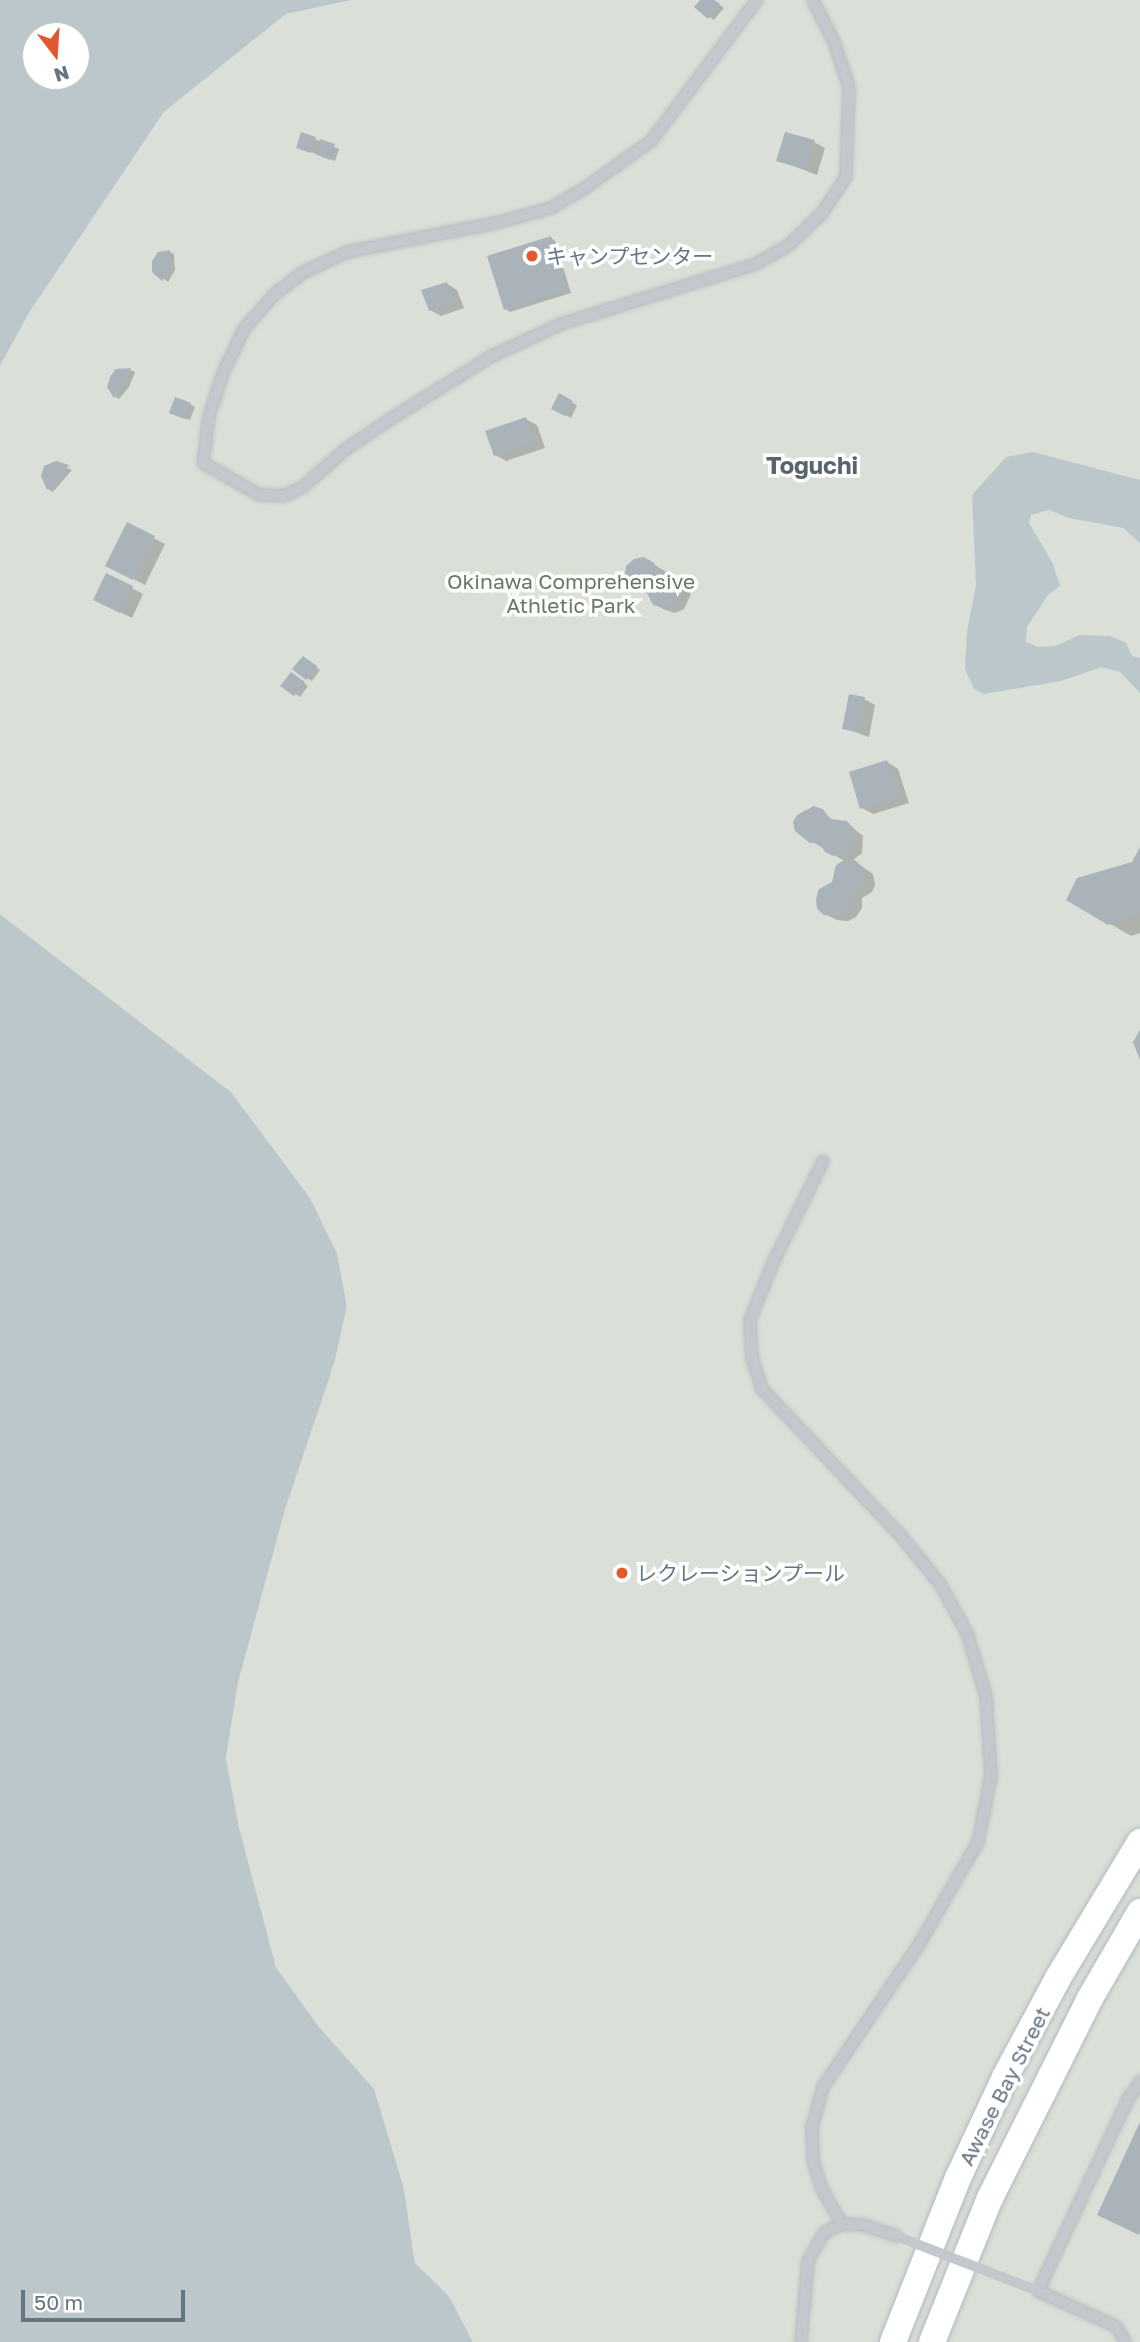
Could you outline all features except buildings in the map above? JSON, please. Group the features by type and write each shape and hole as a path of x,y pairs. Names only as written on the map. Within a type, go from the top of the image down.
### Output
{"main road":[{"name":"Awase Bay Street","path":"893,2342 958,2178 1005,2077 1058,1978 1140,1842"},
{"name":"Awase Bay Street","path":"932,2342 996,2185 1088,2000 1140,1912"}],"lane":[{"path":"757,0 651,141 582,190 551,208 496,223 347,252 302,273 273,296 244,329 223,373 209,416 203,463 260,495 283,496 303,487 368,434 492,356 561,324 756,264 790,244 822,214 846,177 849,87 834,42 813,0"},
{"path":"823,1161 772,1265 750,1320 752,1358 762,1389 901,1536 940,1584 967,1633 986,1696 991,1776 978,1842 918,1946 822,2087 812,2127 813,2160 822,2189 842,2224"},
{"path":"1038,2291 1128,2099 1140,2082"},
{"path":"801,2342 808,2261 824,2233 842,2224 863,2225 896,2236 1038,2291 1117,2327 1125,2342"}],"green space":[{"name":"Okinawa Comprehensive Athletic Park","path":"352,0 1140,0 1140,2342 473,2342 449,2296 415,2263 404,2189 319,2027 276,1967 239,1827 226,1758 238,1683 285,1510 335,1361 347,1306 337,1253 310,1198 231,1092 0,914 0,366 29,313 164,112 286,14"}],"shaded area":[{"path":"0,0 352,0 286,14 164,112 29,313 0,366"},
{"path":"1033,452 1140,480 1140,543 1123,528 1069,518 1049,510 1031,515 1029,523 1053,564 1060,586 1048,595 1027,627 1026,642 1038,647 1055,646 1080,635 1110,636 1126,643 1132,656 1140,658 1140,693 1120,672 1102,667 1061,681 984,694 974,689 965,669 967,631 976,585 972,495 1006,457"},
{"path":"0,914 231,1092 310,1198 337,1253 347,1306 335,1361 285,1510 238,1683 226,1758 239,1827 276,1967 319,2027 374,2089 404,2189 415,2263 449,2296 473,2342 0,2342"}],"place":[{"name":"キャンプセンター","path":"532,256"},
{"name":"レクレーションプール","path":"622,1573"}],"district":[{"name":"Toguchi","path":"812,465"}]}
